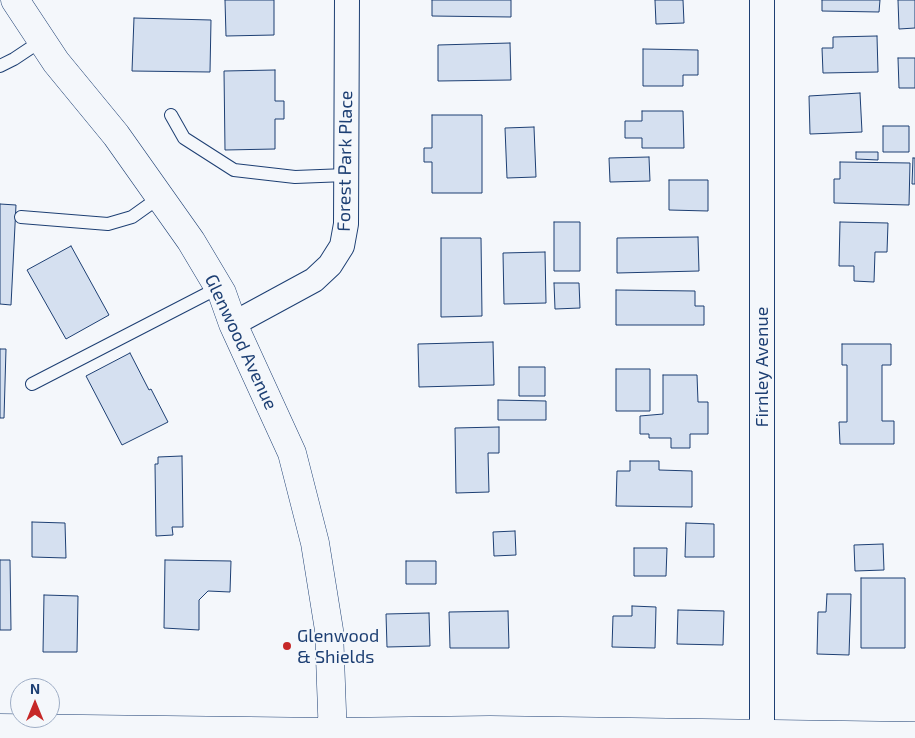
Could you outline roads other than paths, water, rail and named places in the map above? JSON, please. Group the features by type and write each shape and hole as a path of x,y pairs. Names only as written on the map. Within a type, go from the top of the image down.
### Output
{"main road":[{"name":"Glenwood Avenue","path":"15,0 41,41 116,135 191,241 218,288 292,453 315,543 329,630 332,735"},
{"path":"0,728 332,735 490,730 915,736"}],"street":[{"name":"Forest Park Place","path":"234,324 314,280 330,265 342,246 346,224 347,0"},
{"name":"Firnley Avenue","path":"762,0 762,734"}],"lane":[{"path":"0,66 41,41"},
{"path":"171,115 184,138 234,170 295,177 346,175"},
{"path":"21,217 108,224 132,217 160,197"},
{"path":"32,384 218,288"}],"place":[{"name":"Glenwood & Shields","path":"287,646"}]}
